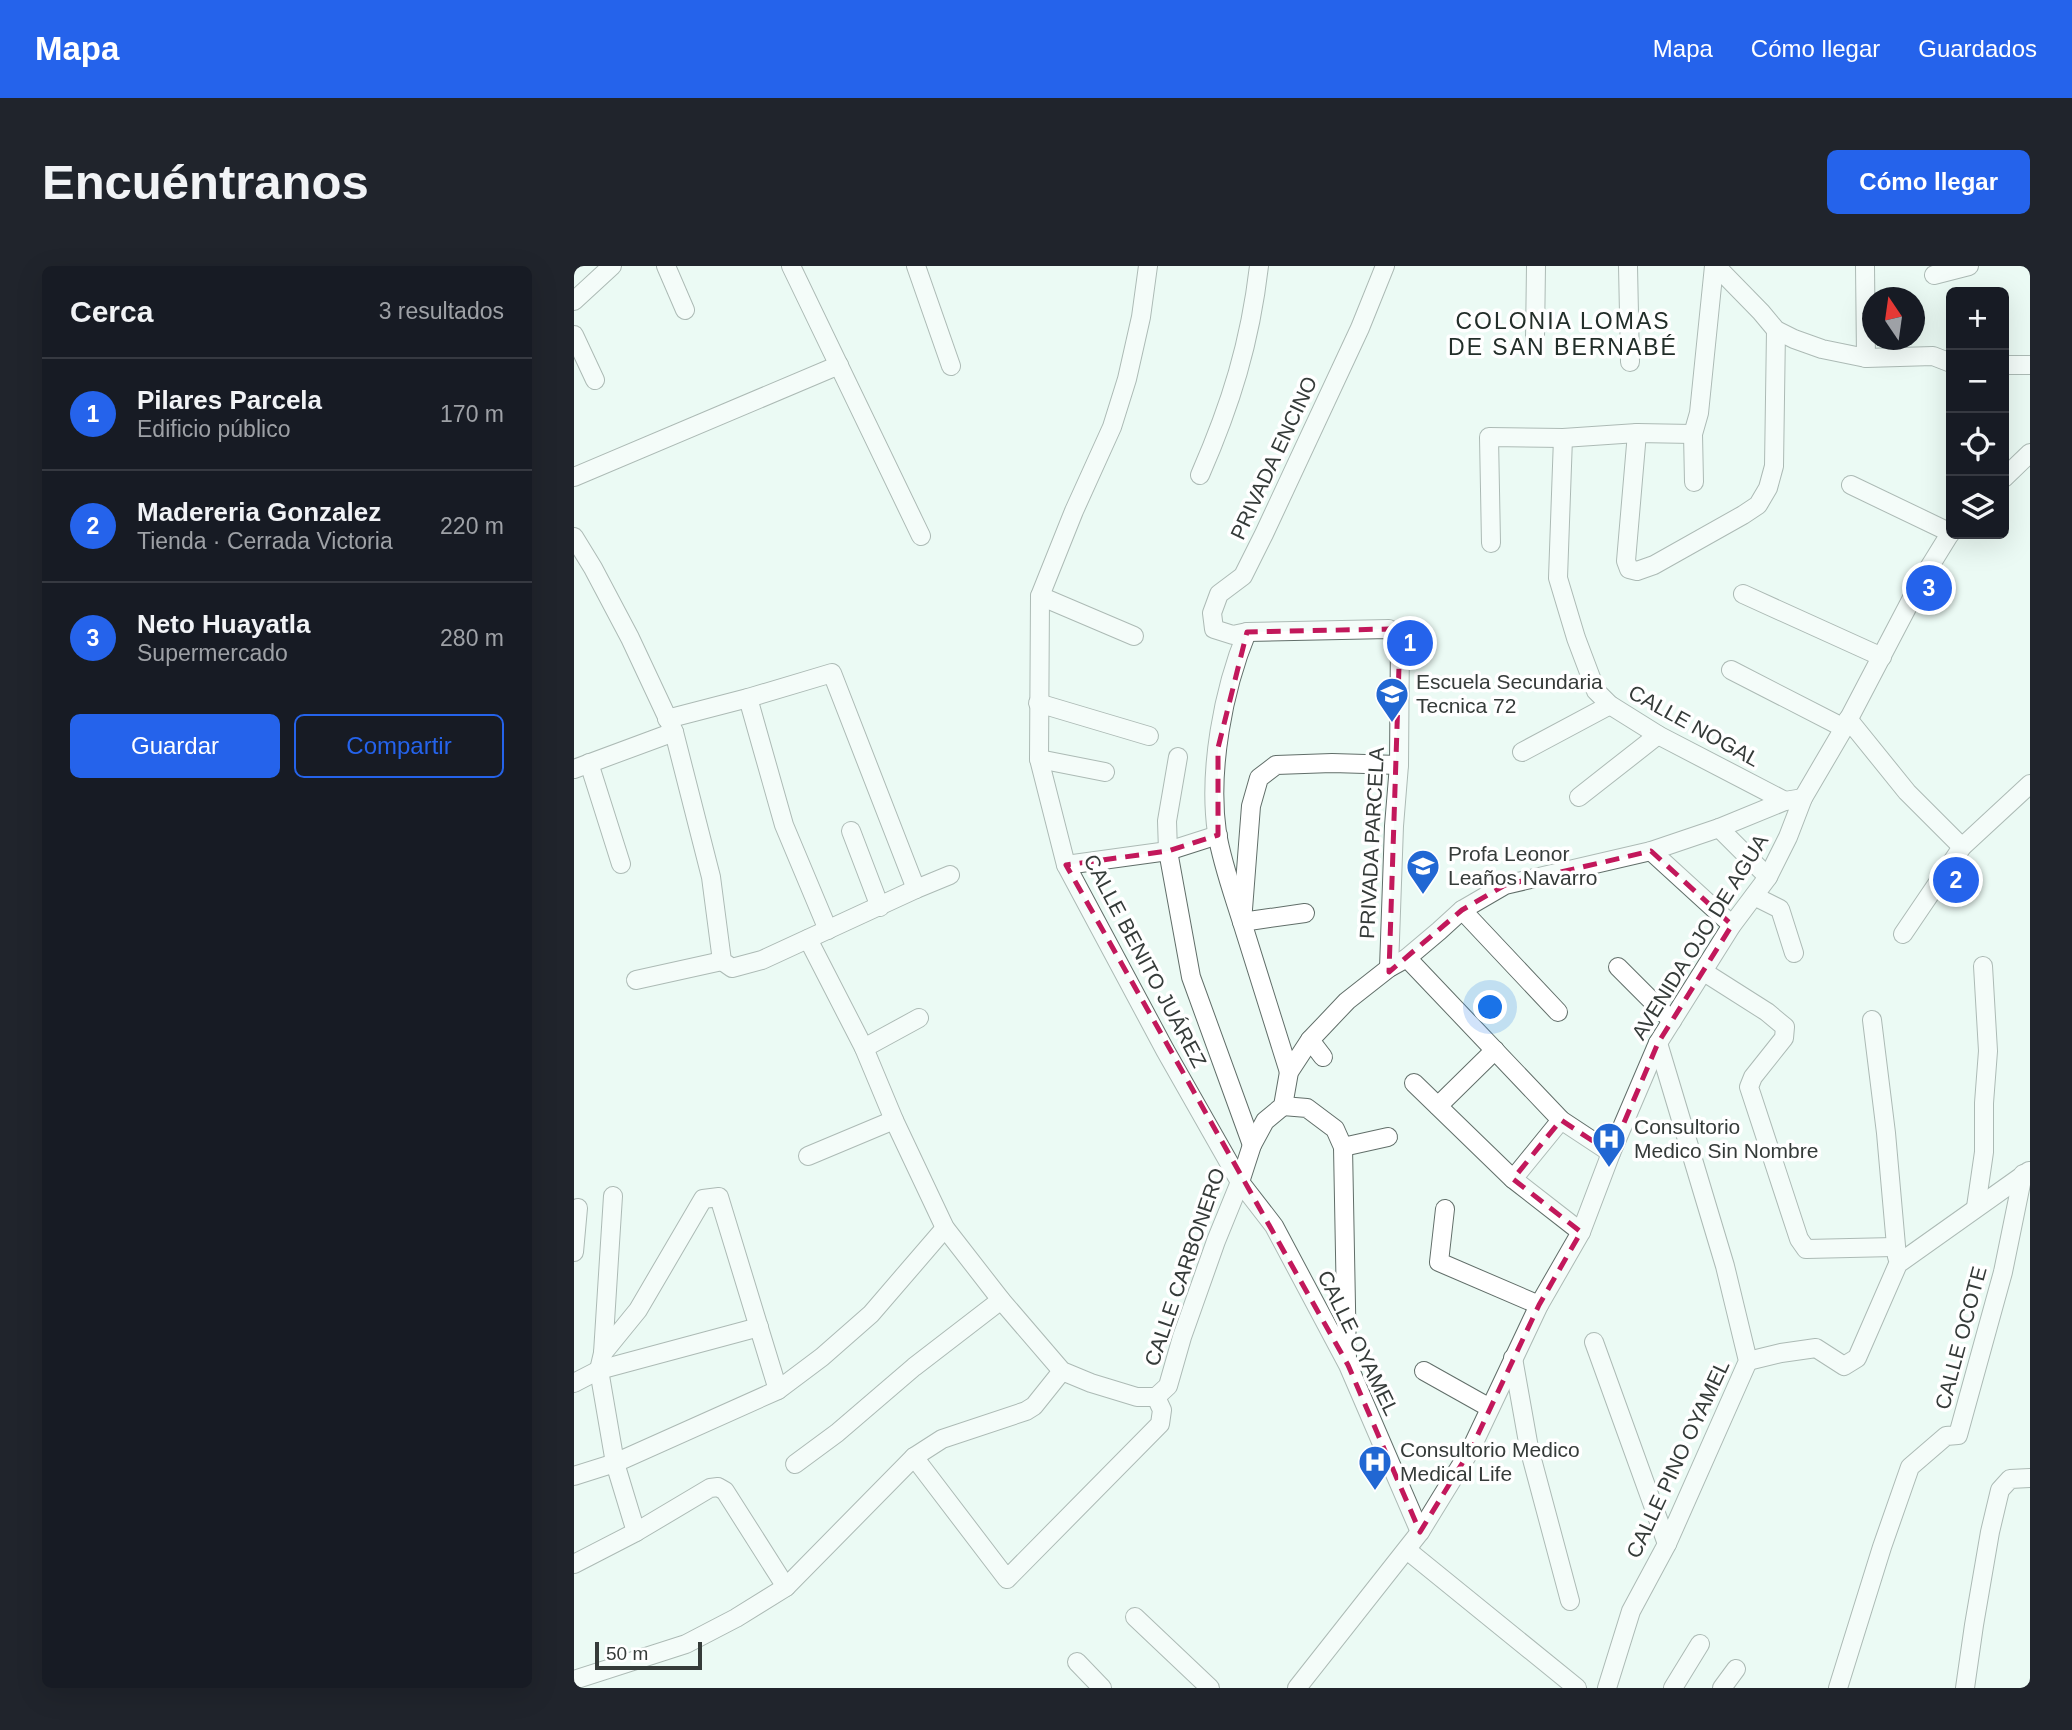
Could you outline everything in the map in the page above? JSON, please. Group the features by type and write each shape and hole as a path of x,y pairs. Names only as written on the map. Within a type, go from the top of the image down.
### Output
{"street":[{"path":"574,301 612,266"},
{"path":"666,266 685,310"},
{"path":"791,266 921,536"},
{"path":"916,266 951,366"},
{"name":"CALLE BENITO JUÁREZ","path":"1148,266 1141,317 1127,379 1112,427 1040,596 1039,759 1066,865 1165,1050 1240,1182"},
{"path":"1200,475 1234,391 1250,332 1259,266"},
{"name":"PRIVADA ENCINO","path":"1247,632 1233,635 1214,629 1212,613 1219,594 1243,576 1349,352 1385,266"},
{"path":"1535,338 1536,266"},
{"path":"1628,266 1630,362"},
{"path":"1694,482 1693,434 1699,413 1715,266 1732,273 1776,330 1822,349 1866,358 1933,356 1946,361"},
{"path":"1865,266 1866,358"},
{"path":"1937,266 1934,275 1969,266"},
{"path":"1636,433 1626,561 1629,569 1637,571 1654,565 1758,505 1768,488 1774,466 1776,330"},
{"path":"574,335 595,380"},
{"path":"574,477 839,365"},
{"path":"2009,365 2030,365"},
{"path":"1491,543 1489,437 1693,434"},
{"name":"CALLE NOGAL","path":"1563,438 1558,578 1597,691 1610,705 1658,734 1794,800"},
{"path":"2006,476 2030,453"},
{"path":"1851,485 1946,530"},
{"path":"574,537 630,638 671,725 710,877 722,961"},
{"name":"AVENIDA OJO DE AGUA","path":"1297,1688 1407,1550 1471,1449 1539,1305 1581,1232 1658,1043 1732,925 1768,877 1788,837 1794,800 1846,724 1922,579 1947,539"},
{"path":"1743,594 1882,657"},
{"path":"1040,596 1134,636"},
{"name":"PRIVADA PARCELA","path":"1247,632 1389,629 1400,636 1399,765 1389,968"},
{"path":"1247,632 1231,679 1218,748 1214,799 1218,835 1289,1072"},
{"path":"1731,670 1846,724 1907,792 1962,847"},
{"path":"621,864 578,767 671,725 832,673 916,889"},
{"path":"748,698 784,825 828,930"},
{"path":"1038,703 1149,736"},
{"path":"1522,752 1610,705"},
{"path":"1579,797 1658,734"},
{"path":"1178,757 1167,821 1168,851 1191,977 1252,1145"},
{"path":"1039,759 1105,772"},
{"path":"1242,922 1251,806 1259,778 1276,765 1399,765"},
{"path":"1903,934 1962,847 2030,784"},
{"path":"1348,1365 1343,1147 1335,1129 1307,1108 1283,1106 1289,1072 1310,1040 1347,1001 1389,968 1407,958 1462,910 1505,885 1651,851 1794,800"},
{"path":"1719,828 1768,877"},
{"path":"851,831 880,907"},
{"path":"1066,865 1168,851 1218,835"},
{"path":"1651,851 1732,925"},
{"path":"636,979 722,961 732,968 762,960 950,875"},
{"path":"1754,896 1780,909 1794,953"},
{"path":"1462,910 1558,1012"},
{"path":"1242,922 1305,913"},
{"name":"CALLE CARBONERO","path":"808,939 864,1048 894,1120 945,1228 1001,1300 1062,1371 1091,1383 1137,1397 1156,1397 1168,1386 1182,1337 1252,1145 1265,1121 1283,1106"},
{"path":"1407,958 1561,1119 1611,1153"},
{"path":"1976,1207 1984,1152 1988,1051 1983,966"},
{"path":"1618,967 1672,1021"},
{"path":"1704,972 1767,1012 1784,1027 1784,1038 1753,1077 1749,1087 1798,1239 1806,1249 1896,1256 2027,1172"},
{"path":"864,1048 919,1018"},
{"path":"1748,1361 1816,1348 1844,1366 1857,1358 1896,1256 1886,1133 1872,1020"},
{"path":"1310,1040 1323,1057"},
{"name":"CALLE PINO OYAMEL","path":"1607,1688 1631,1611 1667,1544 1748,1361 1725,1266 1658,1043"},
{"path":"1438,1106 1495,1050"},
{"path":"1414,1083 1513,1179 1581,1232"},
{"path":"1513,1179 1561,1119"},
{"path":"808,1156 894,1120"},
{"path":"1343,1147 1388,1137"},
{"name":"CALLE OCOTE","path":"1838,1688 1910,1467 1946,1436 1958,1434 2003,1272 2027,1172"},
{"name":"CALLE OYAMEL","path":"1240,1182 1273,1226 1348,1365 1420,1532"},
{"path":"613,1196 601,1361 615,1463 636,1532"},
{"path":"574,1383 601,1361 638,1311 703,1199 719,1197 778,1390"},
{"path":"574,1252 578,1208"},
{"path":"1445,1209 1439,1262 1539,1305"},
{"path":"574,1476 615,1463 778,1390 872,1314 945,1228"},
{"path":"796,1464 1001,1300"},
{"path":"601,1361 759,1327"},
{"path":"1594,1342 1667,1544"},
{"path":"1513,1358 1529,1448 1570,1601"},
{"path":"574,1680 686,1644 736,1618 786,1587 914,1457 942,1439 1026,1411 1034,1406 1062,1371"},
{"path":"1424,1371 1490,1408"},
{"path":"914,1457 1007,1579 1160,1424 1162,1410 1156,1397"},
{"path":"1965,1688 1990,1532 2000,1490 2010,1479 2030,1478"},
{"path":"574,1564 636,1532 710,1488 718,1487 725,1491 786,1587"},
{"path":"1407,1550 1577,1688"},
{"path":"1135,1617 1210,1688"},
{"path":"1673,1688 1700,1644"},
{"path":"1077,1662 1102,1688"},
{"path":"1722,1688 1735,1669"}],"highlighted area":[{"path":"1389,629 1400,636 1389,972 1462,910 1505,885 1651,851 1732,925 1658,1043 1611,1153 1561,1120 1513,1179 1581,1232 1539,1305 1471,1449 1420,1532 1348,1365 1066,865 1168,851 1218,835 1218,748 1247,632"}],"building":[{"path":"1412,632 1424,633 1424,651 1396,650 1397,635 1412,635"}],"place":[{"name":"Neto Huayatla","path":"1929,588"},
{"name":"Pilares Parcela","path":"1410,643"},
{"name":"Escuela Secundaria Tecnica 72","path":"1392,724"},
{"name":"Madereria Gonzalez","path":"1956,880"},
{"name":"Profa Leonor Leaños Navarro","path":"1423,896"},
{"name":"Consultorio Medico Sin Nombre","path":"1609,1169"},
{"name":"Consultorio Medico Medical Life","path":"1375,1492"}],"district":[{"name":"COLONIA LOMAS DE SAN BERNABÉ","path":"1563,334"}]}
